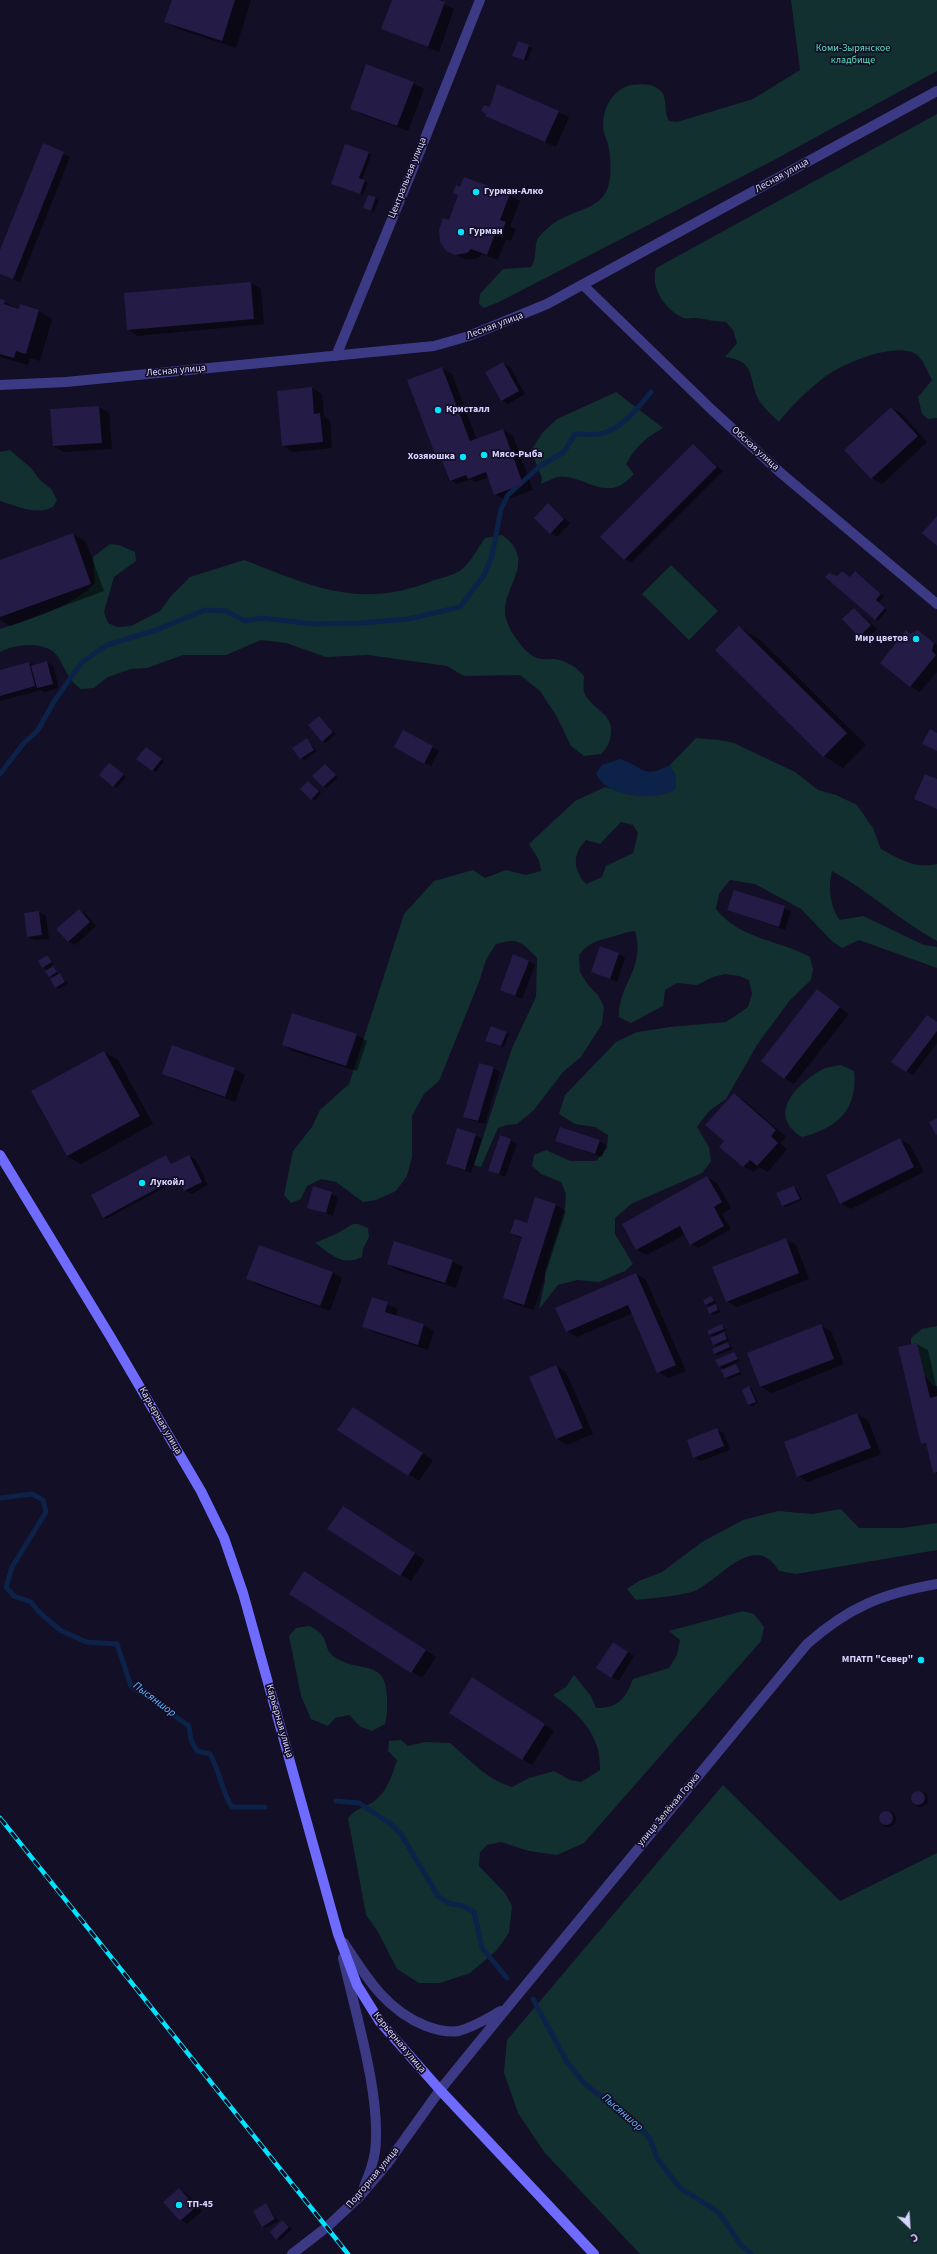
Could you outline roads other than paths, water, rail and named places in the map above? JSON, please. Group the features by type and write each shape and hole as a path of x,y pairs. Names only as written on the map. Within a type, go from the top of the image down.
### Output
{"main road":[{"name":"Карьерная улица","path":"0,1155 201,1491 224,1538 243,1593 338,1934 357,1985 368,2006 380,2022 440,2090 594,2254"}],"street":[{"name":"Центральная улица","path":"336,356 480,0"},
{"name":"Лесная улица","path":"0,385 66,382 336,356 450,342 517,318 583,285 937,91"},
{"name":"Обская улица","path":"583,285 776,469 937,604"},
{"name":"улица Зелёная Горка","path":"440,2090 807,1644 831,1622 860,1606 891,1594 937,1584"},
{"path":"338,1934 379,1994 396,2010 413,2020 443,2031 458,2031 472,2026 506,2009"},
{"path":"338,1934 368,2068 376,2132 371,2169 360,2196"},
{"name":"Подгорная улица","path":"292,2254 328,2227 360,2196 387,2164 440,2090"}],"water":[{"path":"620,759 648,772 670,765 676,777 676,789 656,796 644,796 632,795 609,788 601,781 596,773 602,765"}],"waterway":[{"path":"0,774 23,744 38,730 55,700 82,662 107,645 156,630 205,610 226,611 245,621 262,618 313,624 362,623 408,619 460,607 484,575 492,556 501,509 508,495 540,466 564,452 575,434 600,434 615,428 629,417 651,392"},
{"name":"Пысяншор","path":"0,1498 32,1494 43,1500 46,1512 12,1567 6,1587 14,1596 31,1602 39,1612 60,1630 86,1642 117,1644 131,1686 189,1726 191,1740 197,1751 210,1754 225,1794 232,1807 265,1807"},
{"name":"Пысяншор","path":"336,1801 359,1803 391,1824 401,1834 438,1896 448,1903 463,1906 474,1912 482,1948 507,1978"},
{"name":"Пысяншор","path":"533,1999 567,2062 584,2083 596,2093 611,2100 635,2127 644,2132 650,2139 657,2158 680,2188 717,2211 740,2244 751,2254"}],"railway":[{"path":"0,1818 348,2254"}],"place":[{"name":"Гурман-Алко","path":"476,192"},
{"name":"Гурман","path":"461,232"},
{"name":"Кристалл","path":"438,410"},
{"name":"Мясо-Рыба","path":"484,455"},
{"name":"Хозяюшка","path":"463,457"},
{"name":"Мир цветов","path":"916,639"},
{"name":"Лукойл","path":"142,1183"},
{"name":"МПАТП \"Север\"","path":"921,1660"},
{"name":"ТП-45","path":"179,2205"}],"park label":[{"name":"Коми-Зырянское кладбище","path":"853,54"}]}
